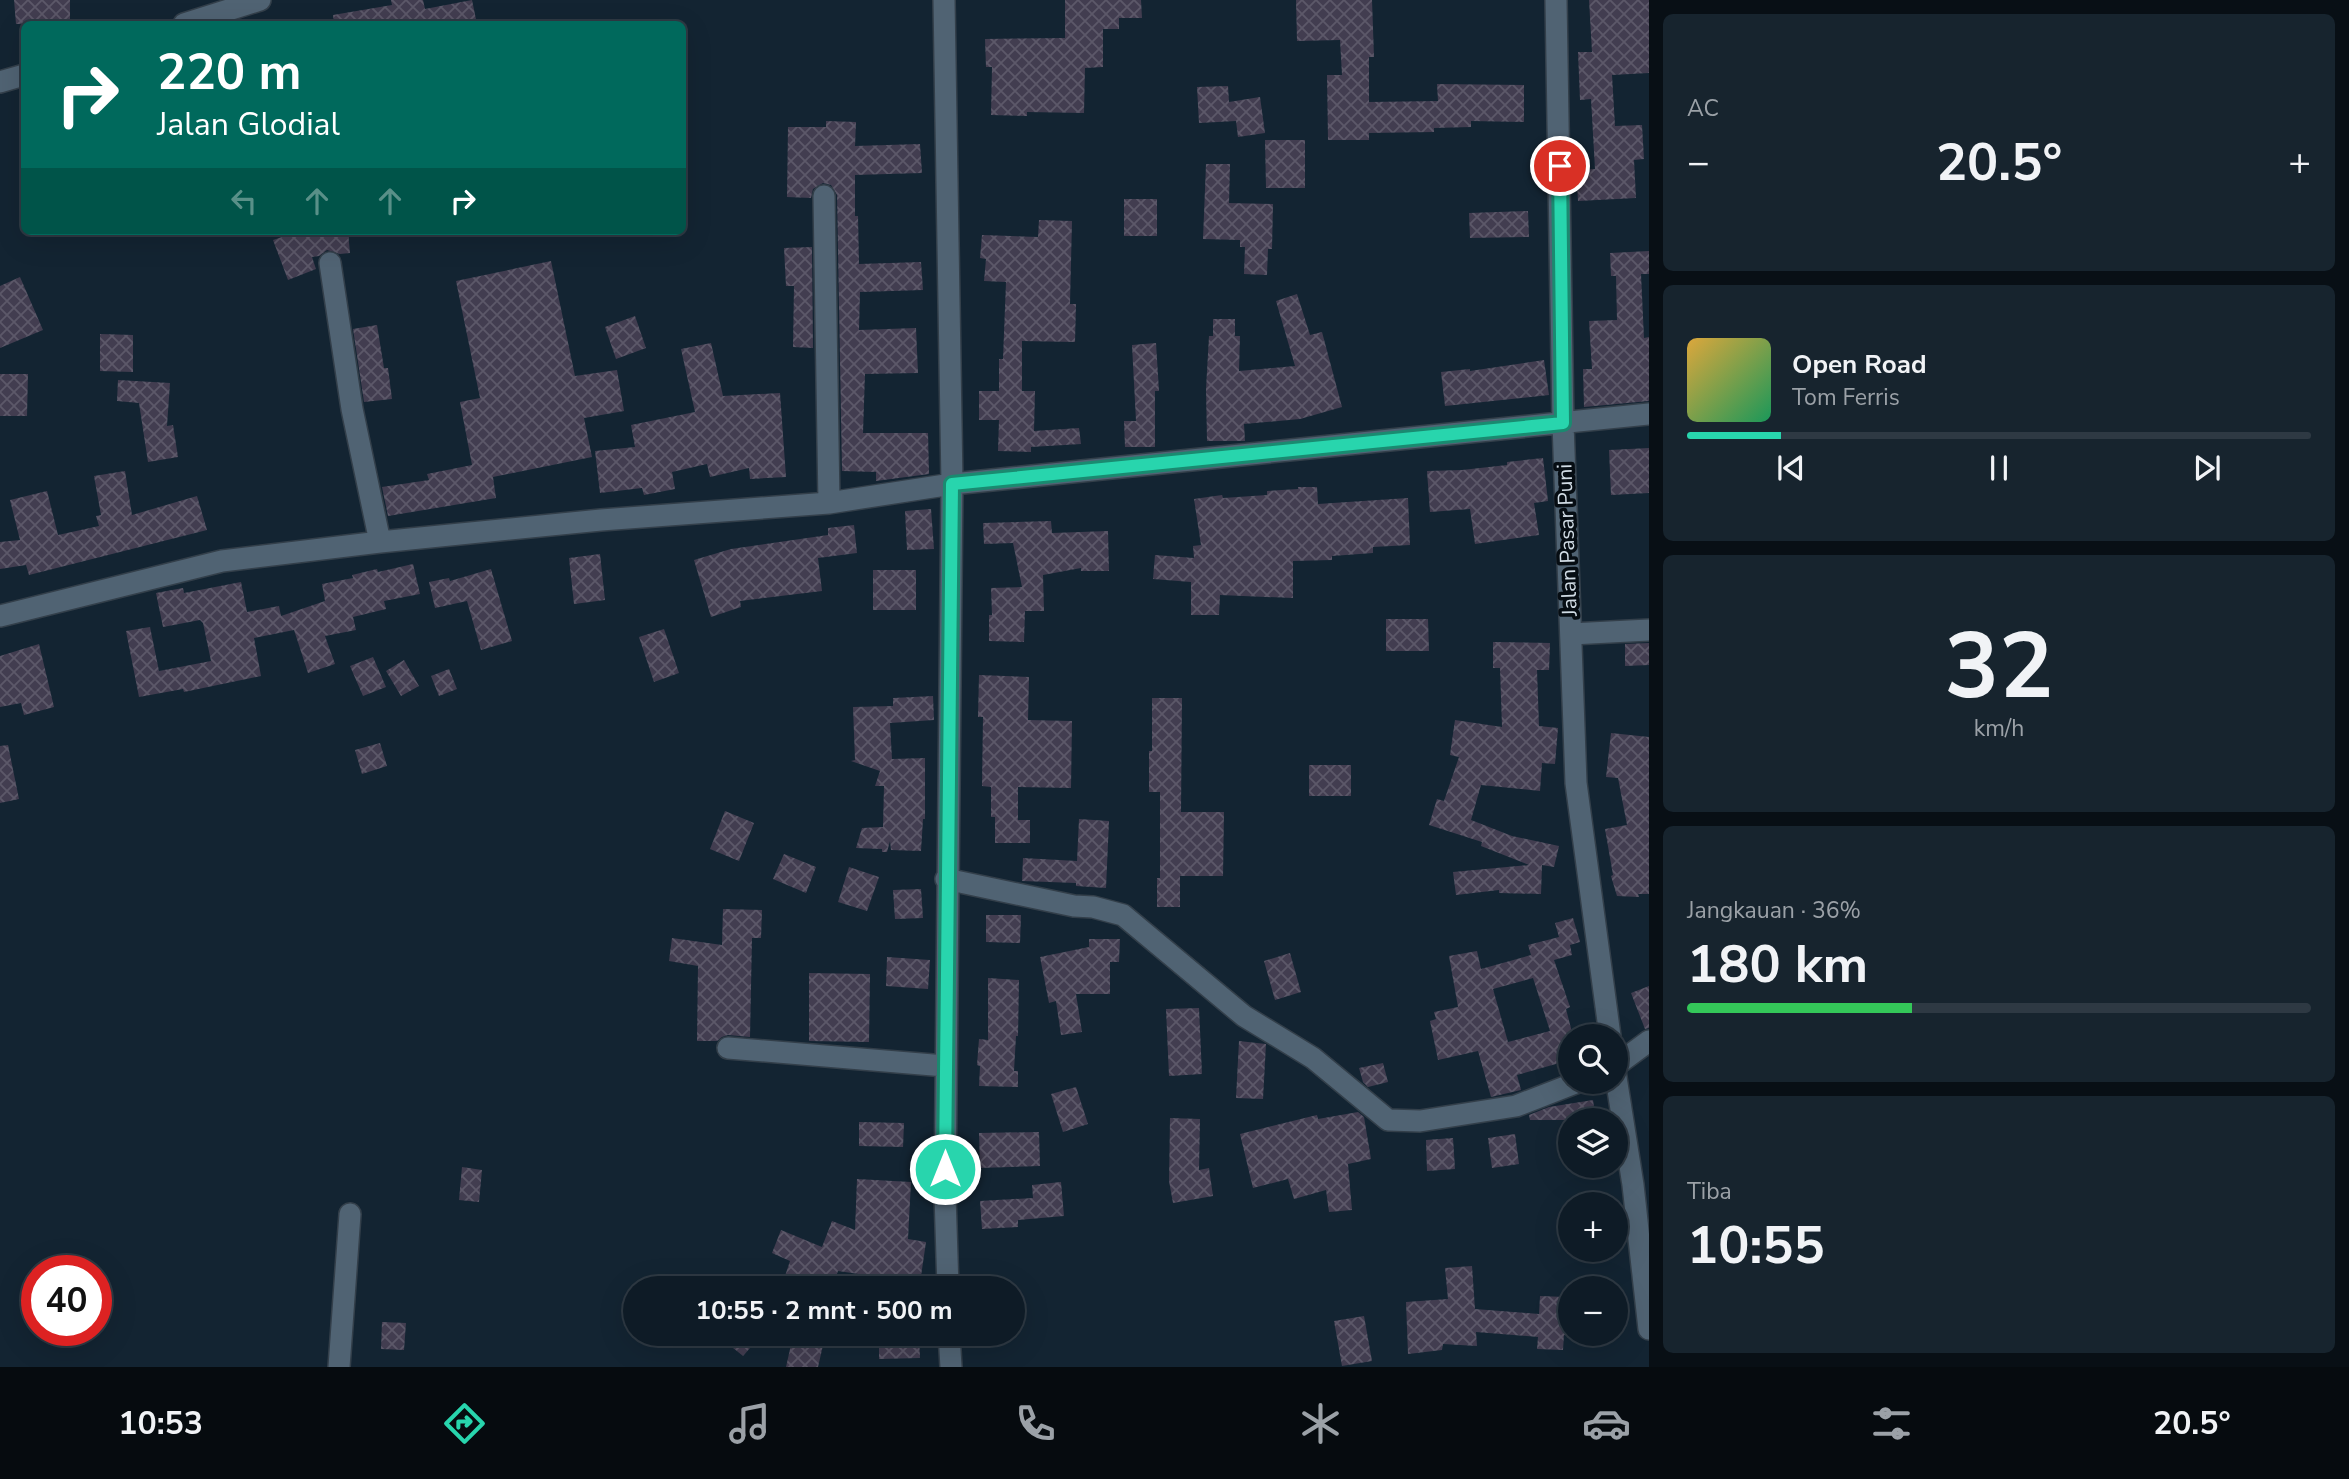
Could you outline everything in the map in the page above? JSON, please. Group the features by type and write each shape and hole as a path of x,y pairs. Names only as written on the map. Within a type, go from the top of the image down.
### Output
{"street":[{"path":"194,21 260,0"},
{"path":"944,0 952,484 946,880 945,1195 948,1276"},
{"name":"Jalan Pasar Puni","path":"1556,0 1563,423 1576,783 1608,1024"},
{"path":"0,82 21,76"},
{"path":"824,197 830,503"},
{"path":"330,262 350,397 380,542"},
{"path":"0,616 222,561 601,520 830,503 952,484 1649,414"},
{"path":"1571,634 1649,629"},
{"path":"946,880 1123,915 1244,1017 1313,1058 1388,1120 1420,1121 1516,1106 1558,1090"},
{"path":"1628,1058 1649,1041"},
{"path":"728,1048 945,1066"},
{"path":"1619,1094 1633,1185 1649,1329"},
{"path":"339,1367 350,1214"},
{"path":"950,1346 951,1367"}],"building":[{"path":"14,0 70,0 70,21 21,21 21,24 16,24"},
{"path":"391,0 423,0 425,9 472,0 476,21 334,21 333,15 392,5"},
{"path":"1065,0 1141,0 1142,18 1119,18 1119,29 1103,29 1103,67 1085,68 1084,113 1027,112 1027,116 991,115 992,67 986,67 985,39 1065,38"},
{"path":"1296,0 1372,0 1374,57 1369,57 1369,102 1438,101 1437,84 1524,85 1524,122 1471,121 1471,127 1434,128 1434,132 1369,133 1369,140 1328,140 1327,75 1342,75 1340,40 1297,41"},
{"path":"1589,0 1649,0 1649,73 1612,75 1615,126 1642,125 1644,159 1634,160 1636,198 1578,201 1576,170 1595,169 1591,99 1580,100 1578,52 1592,52"},
{"path":"1228,86 1229,102 1260,97 1265,133 1238,137 1236,121 1199,123 1197,87"},
{"path":"826,121 856,122 855,146 920,144 922,173 855,175 855,216 858,216 859,264 921,262 923,290 860,292 859,330 916,328 918,373 865,374 863,433 928,433 929,474 876,481 876,472 842,471 837,195 831,185 823,183 813,189 811,198 787,197 788,127 826,127"},
{"path":"1265,140 1305,140 1305,188 1266,188"},
{"path":"1206,164 1230,164 1229,203 1273,204 1272,249 1268,249 1267,275 1244,274 1245,247 1240,247 1240,240 1203,239"},
{"path":"1124,199 1157,199 1157,236 1124,236"},
{"path":"1528,211 1529,237 1470,238 1469,213"},
{"path":"1039,220 1072,221 1070,304 1076,304 1075,342 1022,341 1022,391 1035,391 1034,431 1079,428 1081,444 1031,447 1031,452 998,451 999,420 979,420 979,391 999,391 1006,282 984,281 986,259 980,258 982,235 1038,237"},
{"path":"288,235 348,235 350,253 340,254 327,250 312,257 316,269 288,280 273,240"},
{"path":"812,247 813,348 793,347 794,286 786,286 784,248"},
{"path":"1649,251 1649,274 1641,274 1644,338 1649,337 1649,401 1584,407 1583,369 1592,369 1589,321 1617,320 1616,276 1611,276 1610,253"},
{"path":"551,261 575,376 617,370 624,411 584,418 592,457 493,477 496,498 388,516 382,487 429,480 427,474 472,465 460,402 480,398 456,281"},
{"path":"20,277 43,330 0,348 0,286"},
{"path":"1297,294 1310,335 1322,332 1342,407 1300,419 1244,424 1245,441 1207,441 1206,389 1209,336 1213,336 1213,319 1235,319 1235,336 1240,336 1239,371 1295,366 1276,301"},
{"path":"635,316 646,348 616,359 605,327"},
{"path":"377,325 384,368 388,368 392,399 364,402 353,329"},
{"path":"100,334 133,335 133,372 100,371"},
{"path":"711,343 723,396 780,393 786,477 750,479 749,468 710,477 707,464 672,472 675,489 644,495 642,488 600,493 595,451 635,447 631,425 695,412 681,349"},
{"path":"1156,343 1159,391 1155,391 1155,447 1125,447 1124,421 1136,421 1132,345"},
{"path":"1544,360 1549,395 1445,406 1441,372 1470,371"},
{"path":"0,374 28,374 27,416 0,416"},
{"path":"118,380 170,383 167,426 173,425 178,457 148,462 139,403 117,401"},
{"path":"1649,448 1649,493 1611,495 1609,450"},
{"path":"1543,458 1548,501 1534,503 1539,535 1475,544 1470,509 1430,512 1427,471 1507,465 1507,462"},
{"path":"125,471 132,515 197,496 207,530 29,575 26,565 0,569 0,542 20,540 10,500 47,491 58,535 99,526 96,516 101,515 94,476"},
{"path":"1317,487 1318,504 1408,498 1410,545 1373,547 1373,553 1332,556 1332,560 1293,561 1293,598 1220,595 1219,615 1191,615 1191,582 1153,579 1155,555 1194,558 1193,546 1201,545 1194,499 1222,495 1223,498 1267,495 1267,491"},
{"path":"931,509 934,549 907,550 905,511"},
{"path":"1051,521 1052,533 1108,531 1109,571 1081,571 1081,568 1043,575 1044,611 1025,611 1024,642 989,641 991,588 1022,587 1013,543 984,544 983,523"},
{"path":"854,525 857,553 818,558 822,591 740,601 741,607 711,617 694,560 731,549 828,535 828,528"},
{"path":"600,554 605,600 574,604 569,558"},
{"path":"413,564 420,594 384,601 386,609 353,617 356,630 325,636 335,664 308,673 294,630 254,638 261,676 184,692 183,689 139,697 126,631 150,627 159,671 211,661 203,623 200,620 163,627 156,593 183,588 184,593 241,582 247,612 279,606 281,616 325,601 322,584 353,578 352,575 377,569 378,572"},
{"path":"491,569 512,641 481,650 467,601 435,608 429,582 449,578 450,581"},
{"path":"873,570 916,570 916,610 873,610"},
{"path":"1386,619 1428,619 1429,651 1386,651"},
{"path":"664,629 679,673 654,682 639,637"},
{"path":"1493,642 1550,643 1549,670 1537,670 1539,726 1558,728 1555,764 1542,763 1540,791 1481,785 1471,820 1512,836 1559,846 1554,867 1542,865 1541,894 1499,893 1499,890 1456,895 1453,872 1529,865 1481,846 1482,842 1429,825 1437,799 1444,801 1459,757 1450,755 1455,720 1502,727 1500,668 1493,668"},
{"path":"1649,643 1649,665 1625,666 1625,644"},
{"path":"39,644 54,707 24,715 21,703 0,707 0,656"},
{"path":"373,657 386,687 363,696 350,666"},
{"path":"404,660 419,686 401,696 386,671"},
{"path":"449,669 457,689 439,696 431,676"},
{"path":"979,675 1029,677 1028,720 1072,721 1071,788 1018,787 1018,820 1030,820 1030,843 995,843 995,817 991,817 991,787 982,786 983,717 978,717"},
{"path":"933,696 934,720 890,723 892,759 925,758 925,819 921,851 891,850 890,841 887,852 882,852 882,849 856,848 862,828 883,827 884,786 875,786 880,771 851,761 855,760 853,707 893,706 893,698"},
{"path":"1152,698 1182,698 1181,812 1224,812 1223,876 1180,876 1180,907 1157,907 1157,878 1160,878 1160,792 1149,792"},
{"path":"1611,733 1649,737 1649,894 1638,894 1639,897 1617,896 1611,876 1613,875 1605,829 1627,825 1618,778 1606,777"},
{"path":"380,743 387,766 362,774 355,750"},
{"path":"8,745 19,799 0,803 0,746"},
{"path":"1309,765 1351,765 1351,796 1309,796"},
{"path":"725,811 754,823 739,861 710,849"},
{"path":"1079,819 1109,821 1106,888 1076,886 1076,883 1022,881 1023,858 1077,861"},
{"path":"784,854 816,867 806,893 773,879"},
{"path":"849,867 879,877 867,911 838,902"},
{"path":"921,889 923,918 895,919 893,890"},
{"path":"723,909 762,910 761,938 752,938 750,1037 728,1035 717,1041 697,1041 698,966 669,961 672,938 722,945"},
{"path":"986,915 1021,915 1020,943 986,942"},
{"path":"1573,918 1580,942 1570,945 1572,955 1554,960 1570,1007 1566,1009 1570,1024 1558,1024 1558,1063 1517,1075 1521,1090 1491,1097 1478,1051 1438,1060 1430,1021 1436,1019 1434,1012 1458,1007 1449,956 1477,951 1481,969 1531,955 1528,945 1559,937 1555,923","holes":["1533,978 1550,1031 1508,1042 1493,989"]},
{"path":"1089,939 1120,939 1119,962 1110,962 1110,994 1076,994 1082,1032 1061,1035 1056,1001 1049,1003 1040,957 1089,947"},
{"path":"1290,953 1301,992 1275,1000 1264,961"},
{"path":"887,957 930,960 928,989 886,986"},
{"path":"809,973 870,974 869,1042 809,1041"},
{"path":"988,978 1019,980 1014,1071 1018,1071 1018,1087 979,1086 979,1039 988,1040"},
{"path":"1649,986 1649,1028 1645,1029 1631,993"},
{"path":"1199,1008 1202,1074 1169,1076 1166,1009"},
{"path":"1239,1041 1266,1044 1263,1099 1236,1098"},
{"path":"1383,1063 1388,1082 1368,1087 1363,1082 1359,1068"},
{"path":"1076,1087 1088,1124 1063,1132 1051,1094"},
{"path":"1593,1100 1594,1108 1558,1108 1558,1120 1530,1120 1529,1115 1549,1107"},
{"path":"1358,1112 1364,1117 1371,1159 1348,1164 1352,1210 1329,1212 1326,1190 1294,1199 1288,1179 1253,1188 1240,1134 1317,1115 1318,1119"},
{"path":"1170,1118 1200,1119 1199,1170 1209,1168 1213,1196 1173,1203 1169,1181"},
{"path":"859,1122 904,1123 903,1147 859,1146"},
{"path":"1039,1132 1040,1166 980,1168 979,1133"},
{"path":"1515,1134 1519,1164 1492,1168 1488,1138"},
{"path":"1453,1138 1455,1169 1427,1171 1426,1140"},
{"path":"462,1167 482,1170 479,1202 459,1200"},
{"path":"857,1179 911,1182 908,1239 926,1242 921,1276 872,1276 838,1271 836,1276 785,1276 790,1261 772,1253 781,1230 822,1247 832,1221 855,1230"},
{"path":"1061,1182 1064,1216 1018,1220 1018,1227 982,1229 980,1201 1033,1198 1032,1185"},
{"path":"1472,1266 1475,1309 1539,1314 1540,1296 1558,1297 1558,1346 1563,1346 1563,1350 1537,1349 1538,1337 1476,1332 1477,1346 1443,1344 1442,1350 1408,1354 1406,1302 1448,1299 1445,1268"},
{"path":"1364,1316 1372,1361 1342,1366 1334,1321"},
{"path":"382,1322 406,1323 404,1350 381,1349"},
{"path":"731,1346 752,1346 743,1356"},
{"path":"791,1346 823,1346 818,1367 786,1367"},
{"path":"879,1346 920,1346 920,1358 879,1359"}],"route":[{"path":"945,1169 952,484 1563,423 1560,166"}]}
